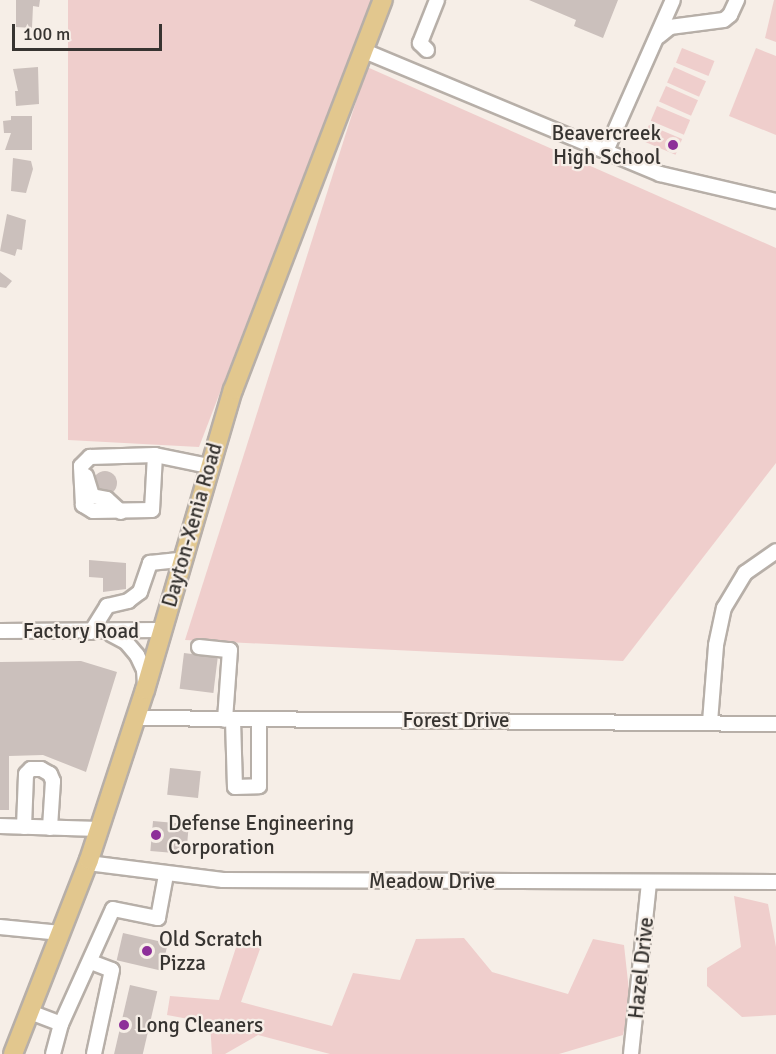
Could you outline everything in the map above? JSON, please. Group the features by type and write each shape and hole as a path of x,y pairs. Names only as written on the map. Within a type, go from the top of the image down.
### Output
{"main road":[{"name":"Dayton-Xenia Road","path":"13,1054 99,830 145,690 208,466 240,370 383,0"}],"street":[{"path":"427,50 420,43 433,22 437,0"},
{"path":"606,151 622,104 656,39 673,0"},
{"path":"656,39 670,27 728,18 737,0"},
{"path":"362,50 660,174 776,201"},
{"path":"155,456 152,510 93,511 82,505 81,466 90,457 155,456 208,466"},
{"path":"710,722 716,645 727,599 745,573 776,551"},
{"path":"92,632 107,606 128,601 140,592 150,563 181,560"},
{"name":"Factory Road","path":"0,631 109,633 161,630"},
{"path":"109,633 126,642 137,656 144,670 145,690"},
{"path":"199,647 230,650 229,720 235,787 259,786 259,720"},
{"name":"Forest Drive","path":"136,718 776,724"},
{"path":"24,827 26,774 31,769 41,769 50,774 53,782 50,828"},
{"path":"0,826 99,830"},
{"name":"Meadow Drive","path":"88,863 166,875 223,880 776,882"},
{"path":"53,1054 61,1023 91,962 113,909 158,918 166,875"},
{"name":"Hazel Drive","path":"631,1054 649,882"},
{"path":"0,927 61,933"},
{"path":"91,962 112,970 94,1054"},
{"path":"30,1012 61,1023"}],"shaded area":[{"path":"68,0 371,0 199,447 68,440"},
{"path":"774,0 776,0 776,42 765,38"},
{"path":"682,48 714,61 708,76 676,63"},
{"path":"756,48 776,56 776,135 729,116"},
{"path":"367,67 776,248 776,463 623,661 185,640"},
{"path":"674,67 706,81 699,97 667,83"},
{"path":"666,86 698,100 691,116 659,102"},
{"path":"657,106 690,120 684,135 651,121"},
{"path":"649,125 682,139 675,155 642,141"},
{"path":"734,896 768,904 776,947 776,1015 742,1017 707,986 707,968 741,947"},
{"path":"240,935 260,949 241,1002 332,1026 353,973 400,980 416,939 464,938 492,972 568,994 593,939 624,945 630,1000 623,1035 559,1054 330,1054 258,1035 225,1054 212,1054 210,1023 167,1015 170,996 219,1000"}],"building":[{"path":"16,0 40,0 39,7 33,6 32,28 16,27"},
{"path":"529,0 618,0 603,38 574,26 576,20"},
{"path":"38,67 39,104 16,106 15,91 18,91 13,69"},
{"path":"11,116 32,116 32,150 5,150 11,133 4,133 3,121 11,120"},
{"path":"13,158 31,161 33,169 26,193 11,191"},
{"path":"7,214 26,220 22,250 17,249 15,256 0,251"},
{"path":"0,272 12,281 6,288 0,287"},
{"path":"105,471 114,474 117,483 114,492 105,495 96,492 93,483 96,474"},
{"path":"89,560 126,563 126,589 103,592 103,578 89,577"},
{"path":"184,653 218,657 213,693 180,689"},
{"path":"81,661 117,672 86,772 43,755 9,756 9,810 0,810 0,662"},
{"path":"170,768 201,771 198,798 167,795"},
{"path":"153,821 189,824 186,854 150,851"},
{"path":"123,933 168,943 162,971 117,960"},
{"path":"130,985 157,991 143,1054 114,1054"}],"place":[{"name":"Beavercreek High School","path":"673,145"},
{"name":"Defense Engineering Corporation","path":"156,835"},
{"name":"Old Scratch Pizza","path":"147,951"},
{"name":"Long Cleaners","path":"124,1025"}]}
